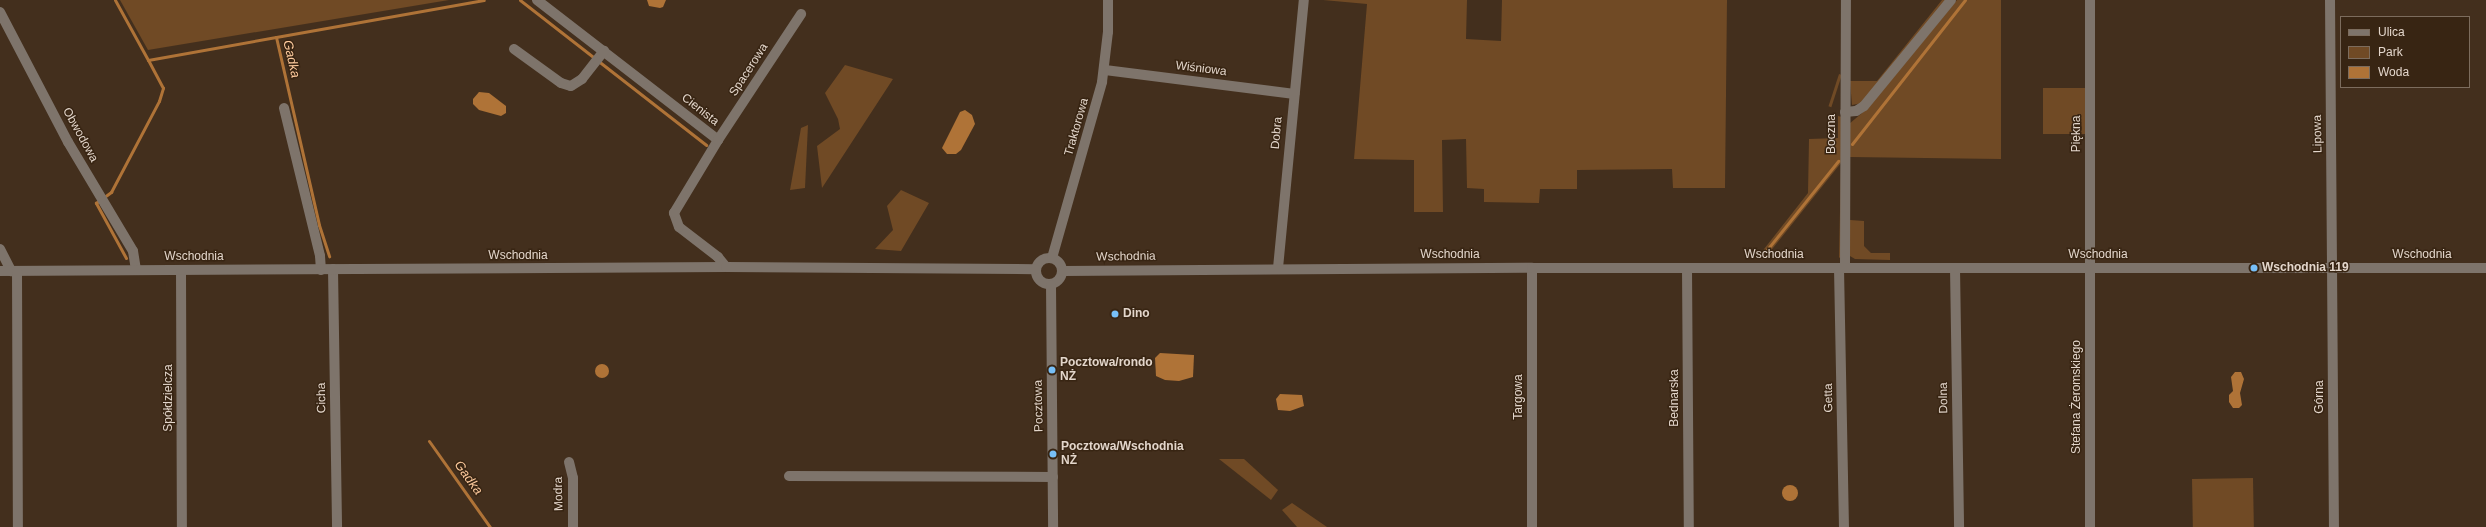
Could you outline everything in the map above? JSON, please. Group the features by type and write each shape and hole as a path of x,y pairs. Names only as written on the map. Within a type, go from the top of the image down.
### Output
{"street":[{"name":"Cienista","path":"537,0 718,140 676,208 674,218 678,227 718,257 726,267"},
{"name":"Traktorowa","path":"1052,258 1104,70 1108,0"},
{"name":"Dobra","path":"1278,268 1304,0"},
{"name":"Boczna","path":"1842,268 1846,0"},
{"path":"1845,112 1856,111 1864,106 1951,0"},
{"name":"Piękna","path":"2090,0 2090,268"},
{"name":"Lipowa","path":"2330,0 2333,268"},
{"name":"Obwodowa","path":"0,12 68,142 133,251 136,270"},
{"name":"Spacerowa","path":"718,140 801,14"},
{"path":"514,49 560,83 571,86 582,79 604,51"},
{"name":"Wiśniowa","path":"1104,70 1294,94"},
{"path":"284,108 320,256 321,270"},
{"path":"0,249 14,271 18,527"},
{"path":"1052,258 1060,263 1063,271 1060,280 1051,285 1040,281 1036,269 1041,261 1052,258"},
{"name":"Wschodnia","path":"0,271 726,267 1036,269"},
{"name":"Wschodnia","path":"1063,271 1278,268 2486,268"},
{"name":"Targowa","path":"1532,268 1532,527"},
{"name":"Bednarska","path":"1687,268 1689,527"},
{"name":"Getta","path":"1842,268 1844,527"},
{"name":"Dolna","path":"1955,268 1959,527"},
{"name":"Stefana Żeromskiego","path":"2090,268 2090,527"},
{"name":"Górna","path":"2333,268 2334,527"},
{"name":"Spółdzielcza","path":"181,270 182,527"},
{"name":"Cicha","path":"333,270 336,527"},
{"name":"Pocztowa","path":"1051,285 1053,527"},
{"name":"Modra","path":"569,462 573,478 573,527"},
{"path":"789,476 1053,477"}],"green space":[{"path":"120,0 449,0 148,50"},
{"path":"1323,0 1467,0 1466,39 1501,41 1502,0 1727,0 1725,188 1673,188 1672,169 1577,170 1577,189 1540,189 1539,203 1484,202 1484,189 1467,188 1466,139 1442,140 1443,212 1414,212 1414,160 1354,159 1367,4"},
{"path":"1942,0 1947,0 1862,103 1852,105 1850,81 1877,81"},
{"path":"1957,0 2001,0 2001,159 1850,157 1849,124 1868,108"},
{"path":"845,65 893,79 822,188 817,146 840,129 838,119 825,93"},
{"path":"1839,74 1842,75 1831,107 1828,106"},
{"path":"2043,88 2087,88 2087,134 2043,134"},
{"path":"1838,116 1842,117 1842,256 1839,258 1841,163 1765,258 1757,258 1808,193 1809,139 1838,138"},
{"path":"808,125 805,188 790,190 801,128"},
{"path":"901,190 929,203 901,251 875,249 893,230 887,206"},
{"path":"1850,220 1864,221 1864,246 1871,253 1890,253 1890,260 1855,259 1850,256"},
{"path":"1219,459 1244,459 1278,490 1271,500"},
{"path":"2253,478 2254,527 2193,527 2192,479"},
{"path":"1292,503 1327,527 1297,527 1282,510"}],"water":[{"path":"647,0 666,0 663,7 660,8 649,6"},
{"path":"479,92 489,93 506,106 506,113 501,116 479,110 473,104 473,99"},
{"path":"965,110 972,115 975,124 961,150 956,154 947,154 942,148 960,112"},
{"path":"1160,353 1194,355 1193,377 1179,381 1165,380 1156,376 1155,358"},
{"path":"599,364 605,364 609,368 609,374 605,378 599,378 595,374 595,368"},
{"path":"2235,372 2241,372 2244,379 2240,393 2242,405 2239,408 2233,408 2229,402 2229,395 2233,391 2231,377"},
{"path":"1280,394 1302,395 1304,406 1290,411 1278,410 1276,399"},
{"path":"1787,485 1793,485 1798,490 1796,499 1793,501 1787,501 1782,496 1782,490"}],"waterway":[{"name":"Gadka","path":"115,0 148,60 276,37 319,225 329,256"},
{"path":"276,37 484,0"},
{"path":"520,0 706,145"},
{"path":"1852,144 1965,0"},
{"path":"126,258 96,203 111,192 159,101 163,88 148,60"},
{"path":"1762,256 1838,161"},
{"name":"Gadka","path":"429,441 490,527"}],"place":[{"name":"Wschodnia 119","path":"2254,268"},
{"name":"Dino","path":"1115,314"},
{"name":"Pocztowa/rondo NŻ","path":"1052,370"},
{"name":"Pocztowa/Wschodnia NŻ","path":"1053,454"}]}
